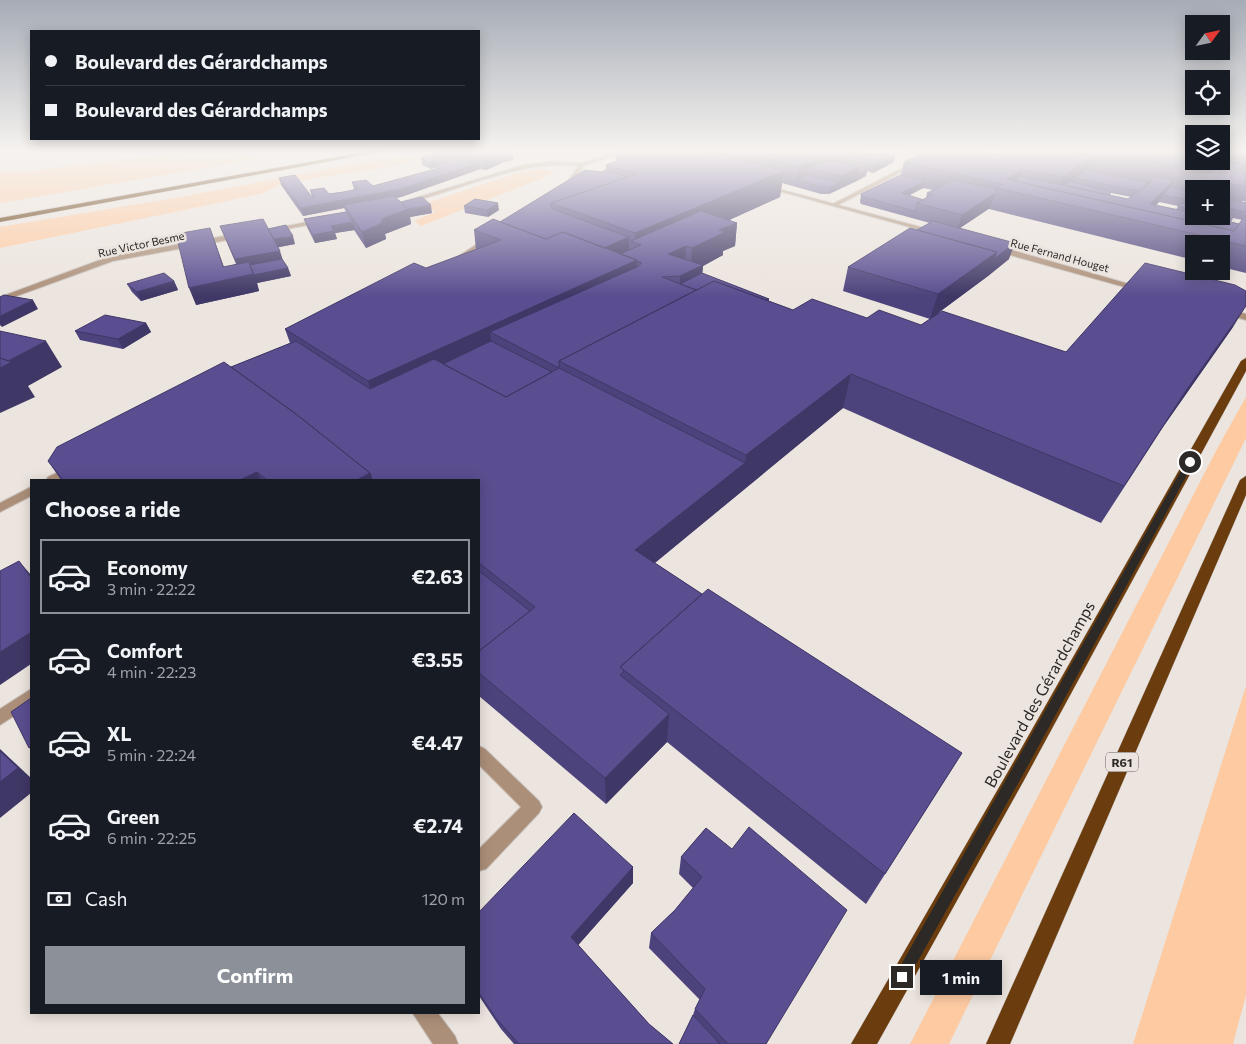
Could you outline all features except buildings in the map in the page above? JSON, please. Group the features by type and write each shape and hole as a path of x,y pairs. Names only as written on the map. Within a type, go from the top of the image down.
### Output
{"highway":[{"path":"0,220 121,199"},
{"name":"Boulevard des Gérardchamps","path":"864,1044 1016,776 1246,361"},
{"name":"R61","path":"998,1044 1246,480"}],"street":[{"path":"398,204 417,199"},
{"path":"812,199 942,234"},
{"path":"834,205 846,199"},
{"path":"265,230 330,219"},
{"path":"443,268 499,233"},
{"name":"Rue Victor Besme","path":"0,300 111,258 246,234"},
{"name":"Rue Fernand Houget","path":"990,247 1150,291"},
{"path":"1220,310 1246,317"},
{"path":"54,479 78,466"},
{"path":"0,508 30,493"},
{"path":"0,718 30,697"},
{"path":"480,755 533,807 480,861"},
{"path":"424,1014 447,1044"}],"shaded area":[{"path":"0,199 25,199 0,203"},
{"path":"170,199 237,199 0,248 0,227"},
{"path":"440,199 490,199 421,226 414,221 435,212 424,204"},
{"path":"1246,397 1246,438 949,1044 910,1044 1217,449"},
{"path":"1246,686 1246,995 1233,1044 1133,1044"}],"route":[{"path":"902,977 1190,462"}]}
